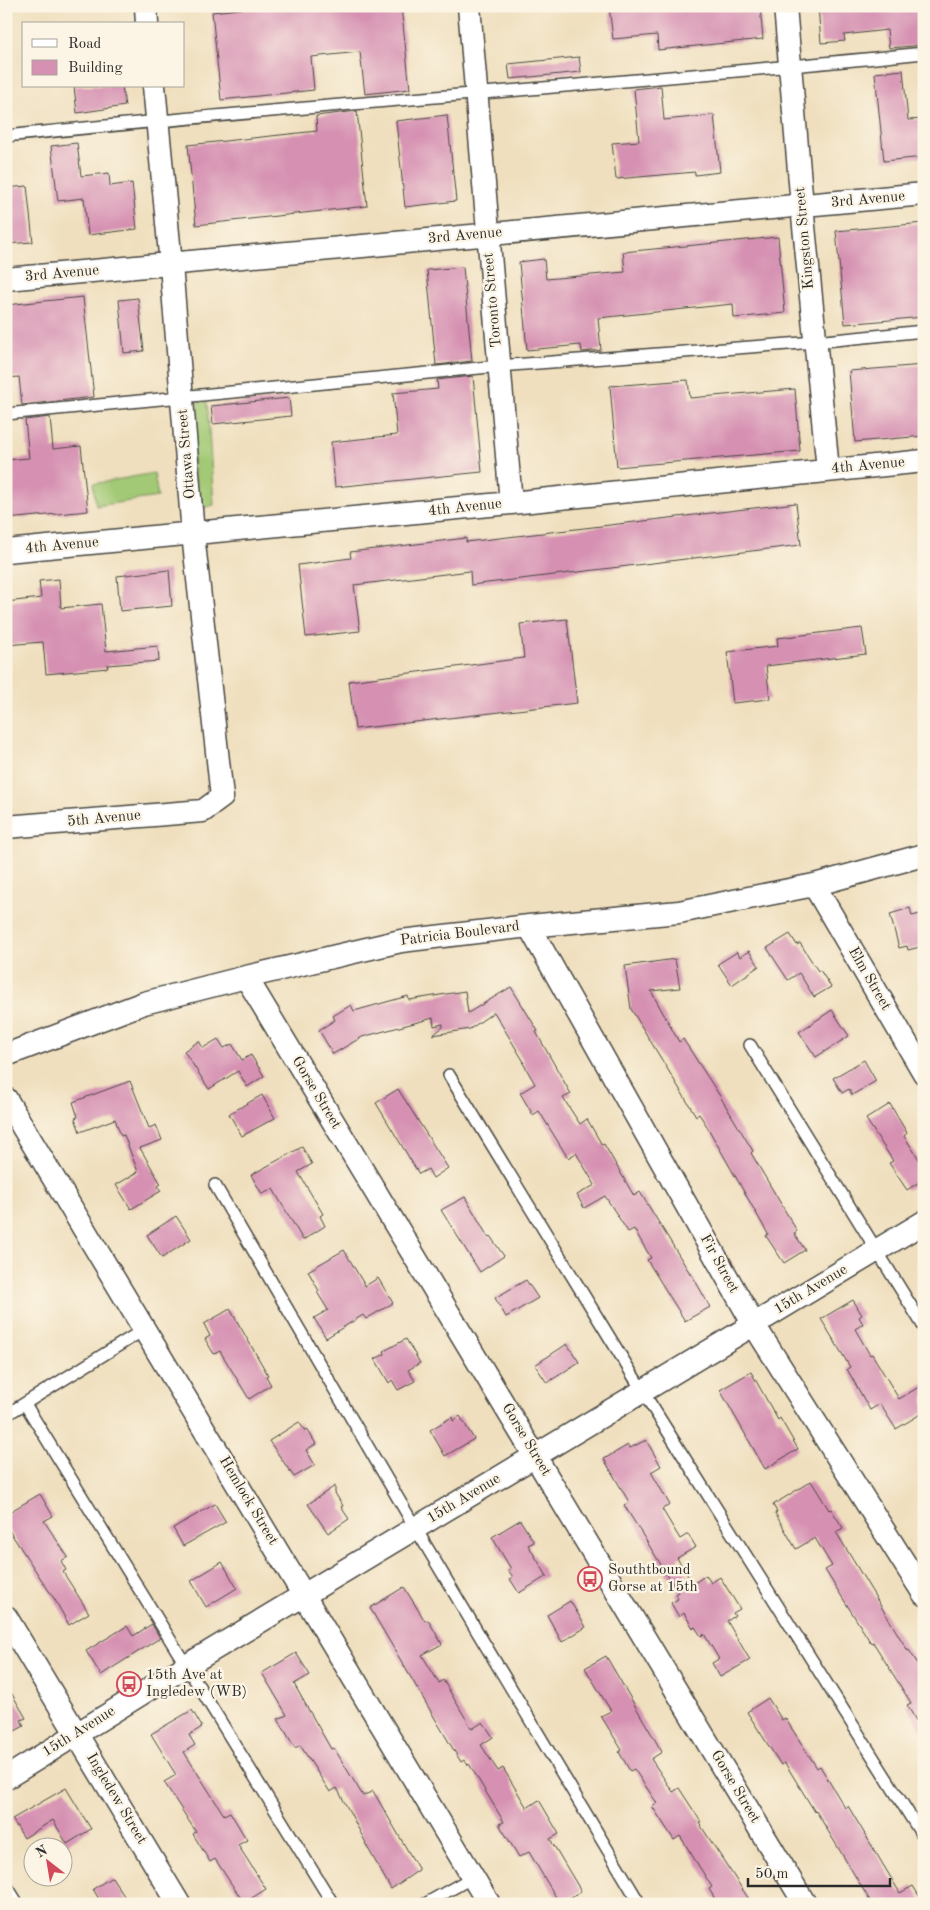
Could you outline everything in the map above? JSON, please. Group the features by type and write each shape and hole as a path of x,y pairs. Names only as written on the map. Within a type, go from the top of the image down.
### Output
{"street":[{"path":"146,6 147,22"},
{"name":"Toronto Street","path":"469,6 511,503"},
{"name":"Kingston Street","path":"785,6 802,206 828,470"},
{"name":"Ottawa Street","path":"154,88 193,534 222,797 202,811"},
{"name":"3rd Avenue","path":"6,279 924,194"},
{"name":"4th Avenue","path":"6,551 511,503 924,461"},
{"name":"5th Avenue","path":"6,827 202,811"},
{"name":"Patricia Boulevard","path":"6,1055 144,1004 246,976 401,941 529,926 679,912 814,885 924,855"},
{"name":"Elm Street","path":"814,885 924,1074"},
{"name":"Fir Street","path":"529,926 754,1325 924,1594"},
{"name":"Gorse Street","path":"246,976 805,1904"},
{"name":"Hemlock Street","path":"6,1099 489,1904"},
{"name":"15th Avenue","path":"6,1778 186,1666 924,1222"},
{"name":"Ingledew Street","path":"6,1617 180,1904"}],"lane":[{"path":"6,136 157,120 790,67 924,53"},
{"path":"6,414 500,366 815,342 924,331"},
{"path":"750,1046 924,1327"},
{"path":"448,1075 643,1392 924,1838"},
{"path":"216,1185 416,1529 640,1904"},
{"path":"6,1415 145,1329"},
{"path":"25,1404 333,1904"},
{"path":"425,1904 473,1877"},
{"path":"6,1885 18,1904"}],"green space":[{"path":"207,401 214,505 198,509 187,404"},
{"path":"154,473 158,497 96,506 93,484"}],"building":[{"path":"265,6 401,6 410,89 365,94 360,52 311,57 314,90 221,100 212,12"},
{"path":"609,6 760,6 763,39 658,50 657,35 613,39"},
{"path":"818,6 924,6 924,45 889,48 887,30 844,35 845,41 821,43"},
{"path":"579,57 581,72 510,79 508,64"},
{"path":"903,70 908,120 924,119 924,157 884,161 875,73"},
{"path":"661,86 664,120 714,115 720,172 695,175 695,172 616,179 612,143 639,141 634,89"},
{"path":"74,88 122,88 125,106 77,113"},
{"path":"357,111 367,206 196,225 188,145 317,131 316,116"},
{"path":"447,115 456,201 405,207 396,121"},
{"path":"77,143 81,176 109,173 110,186 132,183 137,229 88,235 84,198 58,201 51,146"},
{"path":"27,186 33,242 6,244 6,188"},
{"path":"924,223 924,317 845,324 836,231"},
{"path":"778,237 785,313 734,318 733,304 598,318 601,350 582,352 581,345 527,350 519,262 544,259 546,279 625,272 623,252"},
{"path":"463,267 472,361 436,365 427,270"},
{"path":"83,297 94,397 22,405 19,377 6,378 6,305"},
{"path":"138,298 144,351 124,353 119,300"},
{"path":"924,365 924,436 855,442 849,371"},
{"path":"473,376 482,472 335,487 331,442 397,435 393,393 438,389 437,380"},
{"path":"688,380 690,398 795,389 800,451 617,467 610,386"},
{"path":"289,398 291,416 213,424 211,406"},
{"path":"50,417 53,449 81,446 88,511 7,519 6,460 29,458 25,420"},
{"path":"796,503 801,545 471,585 470,571 354,585 360,631 306,637 298,565 351,558 350,552 466,538 466,542"},
{"path":"169,570 172,606 120,611 117,576"},
{"path":"59,579 61,608 101,604 106,651 158,646 159,661 107,665 108,668 46,674 43,642 6,645 6,602 41,598 39,581"},
{"path":"567,619 577,703 355,729 349,681 524,658 520,624"},
{"path":"862,628 866,654 766,666 770,699 733,703 727,652 778,646 777,638"},
{"path":"910,908 912,916 924,913 924,946 908,950 907,946 899,948 890,914"},
{"path":"790,934 797,945 800,943 831,987 814,997 799,973 788,980 767,948"},
{"path":"749,951 759,966 732,985 718,964 737,952 740,957"},
{"path":"675,959 680,988 651,991 679,1042 683,1039 718,1093 753,1151 751,1153 797,1231 794,1233 805,1250 784,1263 766,1236 768,1234 705,1123 699,1114 696,1116 631,1009 625,966"},
{"path":"511,987 538,1031 536,1032 571,1094 563,1098 580,1124 587,1119 634,1196 640,1192 710,1307 685,1321 647,1260 651,1258 634,1229 628,1232 605,1196 584,1208 577,1195 595,1185 576,1153 568,1158 539,1111 533,1115 520,1093 535,1084 494,1012 470,1029 433,1035 443,1027 443,1024 434,1026 433,1018 362,1037 333,1054 319,1030 335,1020 333,1016 351,1005 354,1011 408,996 409,1000 465,991 468,1013"},
{"path":"832,1010 849,1036 816,1057 799,1032"},
{"path":"218,1039 224,1048 232,1044 242,1060 251,1055 264,1076 247,1087 238,1071 209,1089 184,1051 199,1041 203,1048"},
{"path":"864,1060 876,1081 852,1095 849,1089 842,1093 833,1078"},
{"path":"130,1081 149,1128 156,1125 162,1140 140,1148 161,1184 158,1186 161,1191 131,1209 116,1185 138,1172 124,1135 121,1136 115,1119 80,1132 75,1118 78,1117 73,1102"},
{"path":"398,1089 448,1168 433,1178 428,1169 419,1174 376,1103"},
{"path":"262,1095 275,1118 242,1136 229,1114"},
{"path":"890,1104 907,1133 904,1136 924,1167 924,1179 907,1190 889,1163 893,1161 866,1119"},
{"path":"302,1147 312,1164 298,1172 323,1214 320,1216 325,1226 303,1240 273,1189 262,1194 251,1175"},
{"path":"465,1197 488,1237 490,1236 504,1256 480,1272 441,1210"},
{"path":"176,1216 191,1239 162,1258 147,1235"},
{"path":"344,1250 365,1286 378,1278 393,1303 366,1319 363,1315 326,1338 314,1318 328,1310 317,1292 319,1291 308,1271"},
{"path":"526,1280 538,1298 506,1317 495,1298"},
{"path":"853,1300 862,1315 859,1317 863,1324 855,1329 899,1399 924,1384 924,1412 896,1429 880,1404 870,1410 847,1369 850,1367 821,1319"},
{"path":"230,1309 268,1375 266,1376 271,1385 249,1399 220,1351 214,1354 205,1339 210,1336 204,1324"},
{"path":"406,1339 420,1363 408,1370 415,1381 398,1390 392,1380 389,1383 375,1359 385,1354 384,1351"},
{"path":"567,1344 579,1362 547,1383 535,1365"},
{"path":"751,1372 778,1420 780,1418 798,1449 765,1469 720,1390"},
{"path":"460,1416 474,1439 445,1456 430,1430 452,1417 453,1421"},
{"path":"299,1422 305,1431 307,1429 316,1444 306,1450 315,1465 294,1477 269,1441"},
{"path":"646,1440 661,1466 651,1472 670,1505 662,1509 680,1539 688,1534 696,1547 677,1558 693,1584 706,1575 711,1583 720,1577 740,1609 733,1613 735,1616 727,1621 750,1660 720,1677 712,1663 719,1659 704,1634 701,1636 695,1627 693,1628 684,1613 679,1617 671,1603 678,1599 675,1594 678,1592 624,1505 629,1502 604,1459 628,1445 630,1448"},
{"path":"811,1481 843,1528 836,1532 908,1651 924,1673 924,1734 907,1705 911,1703 825,1570 832,1566 815,1538 796,1549 775,1513 777,1512 773,1505"},
{"path":"335,1486 335,1493 349,1519 328,1533 308,1504"},
{"path":"40,1494 53,1516 44,1521 68,1557 61,1561 66,1570 63,1572 89,1613 69,1625 55,1600 6,1526 6,1514"},
{"path":"215,1504 226,1522 183,1546 173,1528"},
{"path":"520,1520 534,1542 528,1545 547,1576 519,1593 510,1579 513,1577 508,1570 511,1569 492,1537"},
{"path":"222,1562 237,1588 206,1607 191,1581"},
{"path":"404,1587 425,1621 428,1620 442,1644 422,1655 439,1683 443,1680 472,1729 483,1722 493,1737 481,1745 498,1771 503,1768 527,1808 539,1800 559,1834 550,1839 581,1891 560,1904 529,1852 519,1857 499,1824 504,1822 469,1764 464,1760 461,1762 370,1608"},
{"path":"570,1601 586,1627 562,1642 547,1615"},
{"path":"152,1624 160,1638 101,1675 86,1651 127,1626 133,1636"},
{"path":"296,1653 310,1675 294,1684 331,1749 334,1748 363,1796 373,1791 419,1870 391,1889 337,1788 330,1792 300,1745 295,1748 278,1719 287,1715 262,1673"},
{"path":"606,1656 662,1752 651,1759 673,1792 679,1788 701,1822 699,1823 752,1904 718,1904 709,1889 712,1887 680,1836 674,1840 652,1806 657,1803 634,1769 630,1771 619,1752 622,1750 601,1716 611,1711 585,1668"},
{"path":"6,1684 26,1718 21,1720 24,1726 6,1736"},
{"path":"768,1698 782,1720 785,1718 817,1768 820,1766 845,1808 848,1806 900,1893 913,1886 924,1904 872,1904 785,1763 781,1765 747,1712"},
{"path":"192,1710 202,1727 189,1735 195,1745 184,1752 224,1815 230,1812 247,1840 238,1845 266,1889 244,1903 215,1859 210,1862 193,1834 196,1832 164,1782 176,1775 151,1734"},
{"path":"66,1788 91,1829 72,1841 72,1838 64,1838 53,1820 24,1838 12,1819"},
{"path":"112,1877 129,1904 102,1904 93,1889"}],"place":[{"name":"Southtbound Gorse at 15th","path":"590,1579"},
{"name":"15th Ave at Ingledew (WB)","path":"129,1684"}]}
